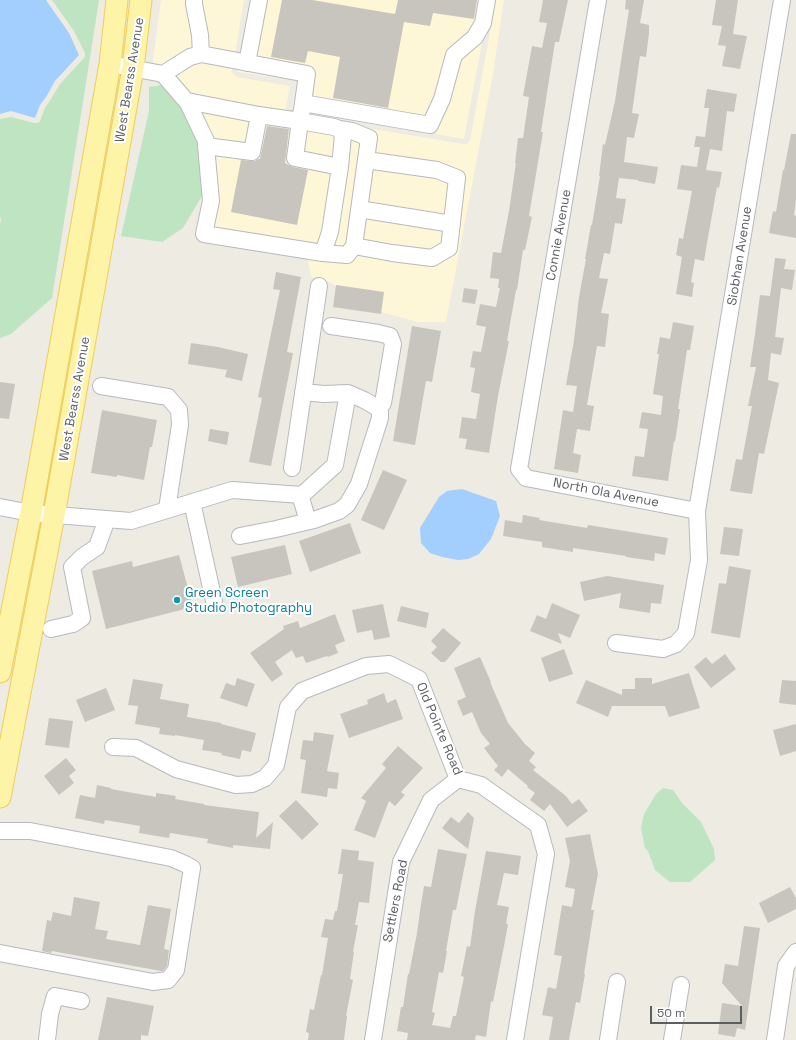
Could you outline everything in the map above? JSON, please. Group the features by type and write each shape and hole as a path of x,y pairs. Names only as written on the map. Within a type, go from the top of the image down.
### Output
{"main road":[{"name":"West Bearss Avenue","path":"0,672 31,513 110,64 117,0"},
{"name":"West Bearss Avenue","path":"0,797 54,515 134,68 141,0"}],"street":[{"path":"194,0 200,35 201,54"},
{"path":"247,63 259,0"},
{"path":"302,103 430,125 442,99 454,55 475,37 483,23 487,0"},
{"name":"Connie Avenue","path":"519,469 598,0"},
{"name":"Siobhan Avenue","path":"616,644 663,649 676,644 686,633 699,560 697,511 782,0"},
{"path":"163,74 190,57 201,54 307,74 294,158 340,167"},
{"path":"110,64 163,74 187,101 206,142 211,201 204,234 323,253 347,254 354,246 369,138 352,131 334,127 259,115 187,101"},
{"path":"206,146 252,152 259,115"},
{"path":"323,253 330,232 340,167 343,136 339,129"},
{"path":"354,246 392,254 432,258 449,248 457,178 437,170 366,160"},
{"path":"359,210 452,224"},
{"path":"292,468 319,286"},
{"path":"332,326 390,336 393,344 383,403 378,408"},
{"path":"101,386 168,397 179,410 180,425 167,509"},
{"path":"240,536 308,521 339,511 347,505 359,484 378,424 380,412 378,408 348,393 324,394 303,392"},
{"path":"0,508 31,513 132,521 232,490 302,495 335,465 348,393"},
{"name":"North Ola Avenue","path":"519,469 526,478 697,511"},
{"path":"300,495 308,521"},
{"path":"192,502 214,601"},
{"path":"51,629 73,624 82,618 72,568 82,557 97,547 107,519"},
{"name":"Old Pointe Road","path":"113,747 136,748 176,768 228,783 236,785 252,784 265,778 276,765 288,707 302,691 366,666 389,664 419,679 458,779 480,785 538,825 546,854 515,1040"},
{"name":"Settlers Road","path":"373,1040 401,862 431,800 458,779"},
{"path":"0,831 30,831 171,858 192,868 176,970 168,980 153,982 0,953"},
{"path":"775,1040 786,966 796,952"},
{"path":"608,1040 617,982"},
{"path":"672,1040 681,985"},
{"path":"47,1040 50,1014 55,996 81,1001"}],"shaded area":[{"path":"161,0 244,0 232,72 237,77 290,86 286,108 288,113 291,115 467,144 470,140 496,0 504,0 493,74 446,322 417,322 385,313 342,294 332,283 311,277 307,254 211,234 213,146 152,66"},
{"path":"250,0 490,0 464,139 292,109 297,81 238,72"}],"green space":[{"path":"52,0 99,0 52,298 11,334 0,338 0,119 11,117 38,123 45,108 60,84 85,57 85,53 74,31"},
{"path":"163,85 176,100 199,143 203,194 183,228 162,242 121,236 149,111 149,87"},
{"path":"663,788 673,790 682,803 701,822 714,849 715,860 690,882 670,882 655,870 648,851 645,848 641,828 644,814 656,794"}],"water":[{"path":"0,0 46,0 69,33 79,55 55,81 40,105 35,118 11,111 0,114"},
{"path":"462,489 496,501 500,516 491,539 479,554 468,559 458,560 430,553 421,543 420,528 439,497 447,491"}],"building":[{"path":"282,0 312,0 395,14 398,0 477,0 474,19 433,13 430,26 404,22 388,108 333,98 340,57 308,51 305,63 271,57"},
{"path":"543,0 568,0 559,42 555,42 541,132 543,132 529,216 532,217 525,250 523,250 507,341 509,341 489,453 465,449 467,439 459,438 462,417 476,419 480,394 471,392 475,368 470,367 473,351 481,352 486,327 476,325 480,304 496,307 500,288 498,288 499,279 490,278 493,252 501,253 509,211 518,138 523,138 529,97 523,96 532,46 542,48 547,23 539,22"},
{"path":"626,0 644,0 640,23 649,25 649,33 646,57 640,56 632,113 639,114 634,138 627,137 624,162 658,167 655,184 619,178 616,198 626,199 622,224 615,223 610,254 604,253 599,278 608,279 601,313 609,314 605,347 597,346 587,405 594,406 590,431 577,429 573,453 581,455 578,473 554,469 563,410 573,412 577,386 566,385 574,340 585,259 600,176 603,144 605,145 615,101 629,10 625,9"},
{"path":"716,0 738,0 733,34 747,36 740,69 722,66 726,46 718,45 722,26 712,25"},
{"path":"707,89 737,94 734,112 727,111 722,151 710,149 706,170 722,172 719,188 717,187 704,261 695,259 691,282 694,283 692,297 676,294 682,257 676,255 679,238 683,239 692,191 677,189 681,165 697,167 700,147 694,147 696,136 705,137 709,108 704,108"},
{"path":"267,126 289,129 285,163 293,167 308,170 297,225 231,212 241,160 255,161 260,159"},
{"path":"791,134 796,134 796,199 794,215 796,216 796,238 769,233 773,211 776,212"},
{"path":"775,258 786,259 784,269 795,270 792,290 781,288 775,337 784,338 781,355 771,353 768,380 779,383 764,454 759,453 752,494 730,491 736,459 742,460 752,406 748,406 756,367 750,367 760,295 770,296"},
{"path":"276,272 301,277 287,352 293,353 271,466 249,462 262,398 258,397 280,290 273,289"},
{"path":"336,285 384,292 381,314 333,307"},
{"path":"464,288 478,290 475,304 462,302"},
{"path":"673,322 694,326 690,350 687,350 678,409 680,409 668,481 632,476 635,456 644,457 648,429 639,428 642,412 661,415 663,396 653,394 659,354 657,354 660,337 670,339"},
{"path":"412,326 441,331 432,382 426,381 415,445 393,441"},
{"path":"191,343 248,354 242,381 225,377 227,370 188,364"},
{"path":"0,382 15,384 9,419 0,418"},
{"path":"102,410 157,420 144,480 117,475 117,477 91,473"},
{"path":"210,429 229,432 227,445 208,441"},
{"path":"383,470 407,480 384,530 361,520"},
{"path":"523,515 540,518 539,520 587,528 588,525 668,538 665,555 655,553 654,561 573,548 573,552 542,547 542,542 503,536 505,520 522,523"},
{"path":"350,523 361,553 310,572 299,541"},
{"path":"724,527 743,529 739,556 720,554"},
{"path":"285,545 292,574 238,587 231,557"},
{"path":"179,555 193,607 106,629 92,571 132,561 133,567"},
{"path":"729,566 751,570 740,638 711,633 719,583 726,584"},
{"path":"607,576 664,585 661,604 651,603 650,613 619,608 621,593 584,601 580,582"},
{"path":"552,603 580,615 570,638 558,633 562,644 530,631 537,615 546,619"},
{"path":"383,604 390,637 374,640 372,630 357,633 352,610"},
{"path":"401,606 429,613 426,628 397,621"},
{"path":"335,614 345,641 335,645 338,653 306,663 303,656 296,658 292,650 275,662 283,674 272,682 250,653 284,629 283,626 298,621 300,628"},
{"path":"443,628 461,643 445,662 441,662 431,653 437,647 431,641"},
{"path":"564,649 573,674 549,682 541,658"},
{"path":"725,654 736,669 711,688 694,667 706,657 712,664"},
{"path":"480,657 508,723 525,744 535,753 529,761 536,767 533,770 566,796 572,804 579,799 588,811 567,827 550,804 544,811 530,800 535,793 508,769 502,777 494,770 498,766 484,748 490,744 481,733 472,712 463,716 457,701 466,697 454,668"},
{"path":"689,673 700,708 669,717 665,706 612,706 608,717 576,703 586,680 622,695 622,689 635,689 635,678 652,678 652,684"},
{"path":"237,678 255,684 247,707 220,698 226,683 235,686"},
{"path":"133,679 163,684 160,699 189,704 187,717 221,723 256,733 251,752 242,750 240,759 221,755 222,753 202,750 204,740 159,734 160,728 135,724 138,706 128,705"},
{"path":"782,680 796,681 796,705 779,703"},
{"path":"106,688 115,710 85,722 76,700"},
{"path":"384,693 387,703 396,699 403,719 349,738 340,714 368,704 367,700"},
{"path":"49,718 73,721 69,748 45,745"},
{"path":"796,724 796,751 780,756 773,730"},
{"path":"314,732 334,735 327,771 339,773 337,789 328,788 327,797 301,793 306,760 300,759 303,740 313,741"},
{"path":"398,746 423,768 401,792 405,795 395,806 389,801 375,838 354,830 366,801 361,798 386,768 382,764"},
{"path":"66,758 76,770 69,776 74,783 59,795 44,776"},
{"path":"97,785 156,797 156,793 176,796 175,799 204,805 259,812 256,838 273,822 270,849 233,845 233,848 207,843 208,839 170,833 169,838 139,833 140,826 105,820 104,824 75,818 80,795 95,798"},
{"path":"296,800 319,824 302,840 279,816"},
{"path":"468,812 474,818 468,849 442,828 451,817 459,823"},
{"path":"590,834 598,874 591,910 594,910 580,1003 576,1002 569,1040 549,1040 553,1017 542,1015 548,987 556,989 562,956 554,955 562,905 572,907 575,889 565,887 570,861 565,838"},
{"path":"342,849 359,851 358,860 374,862 369,903 359,902 355,925 358,925 350,979 353,980 346,1016 344,1040 308,1040 309,1033 306,1032 310,1009 314,1010 328,938 321,937 325,919 333,920 335,911 337,911 343,874 338,874"},
{"path":"438,849 467,854 456,910 453,910 443,973 439,972 432,1012 435,1013 432,1025 450,1028 453,1016 456,1016 464,977 461,976 467,946 470,947 486,851 521,856 518,875 504,873 497,905 509,907 506,924 508,924 493,1002 491,1001 486,1037 476,1035 475,1040 407,1040 408,1033 397,1031 417,933 424,886 431,887"},
{"path":"790,887 796,898 796,909 768,923 759,903"},
{"path":"74,897 100,902 95,929 108,931 106,939 140,945 148,905 171,909 164,949 169,950 167,966 163,971 161,971 52,951 51,953 42,951 47,920 51,921 53,912 71,916"},
{"path":"744,926 760,928 745,1030 737,1028 735,1037 718,1034 722,1003 742,1006 722,983 725,964 738,966"},
{"path":"107,997 154,1006 148,1036 141,1035 141,1040 98,1040"}],"place":[{"name":"Green Screen Studio Photography","path":"177,600"}]}
